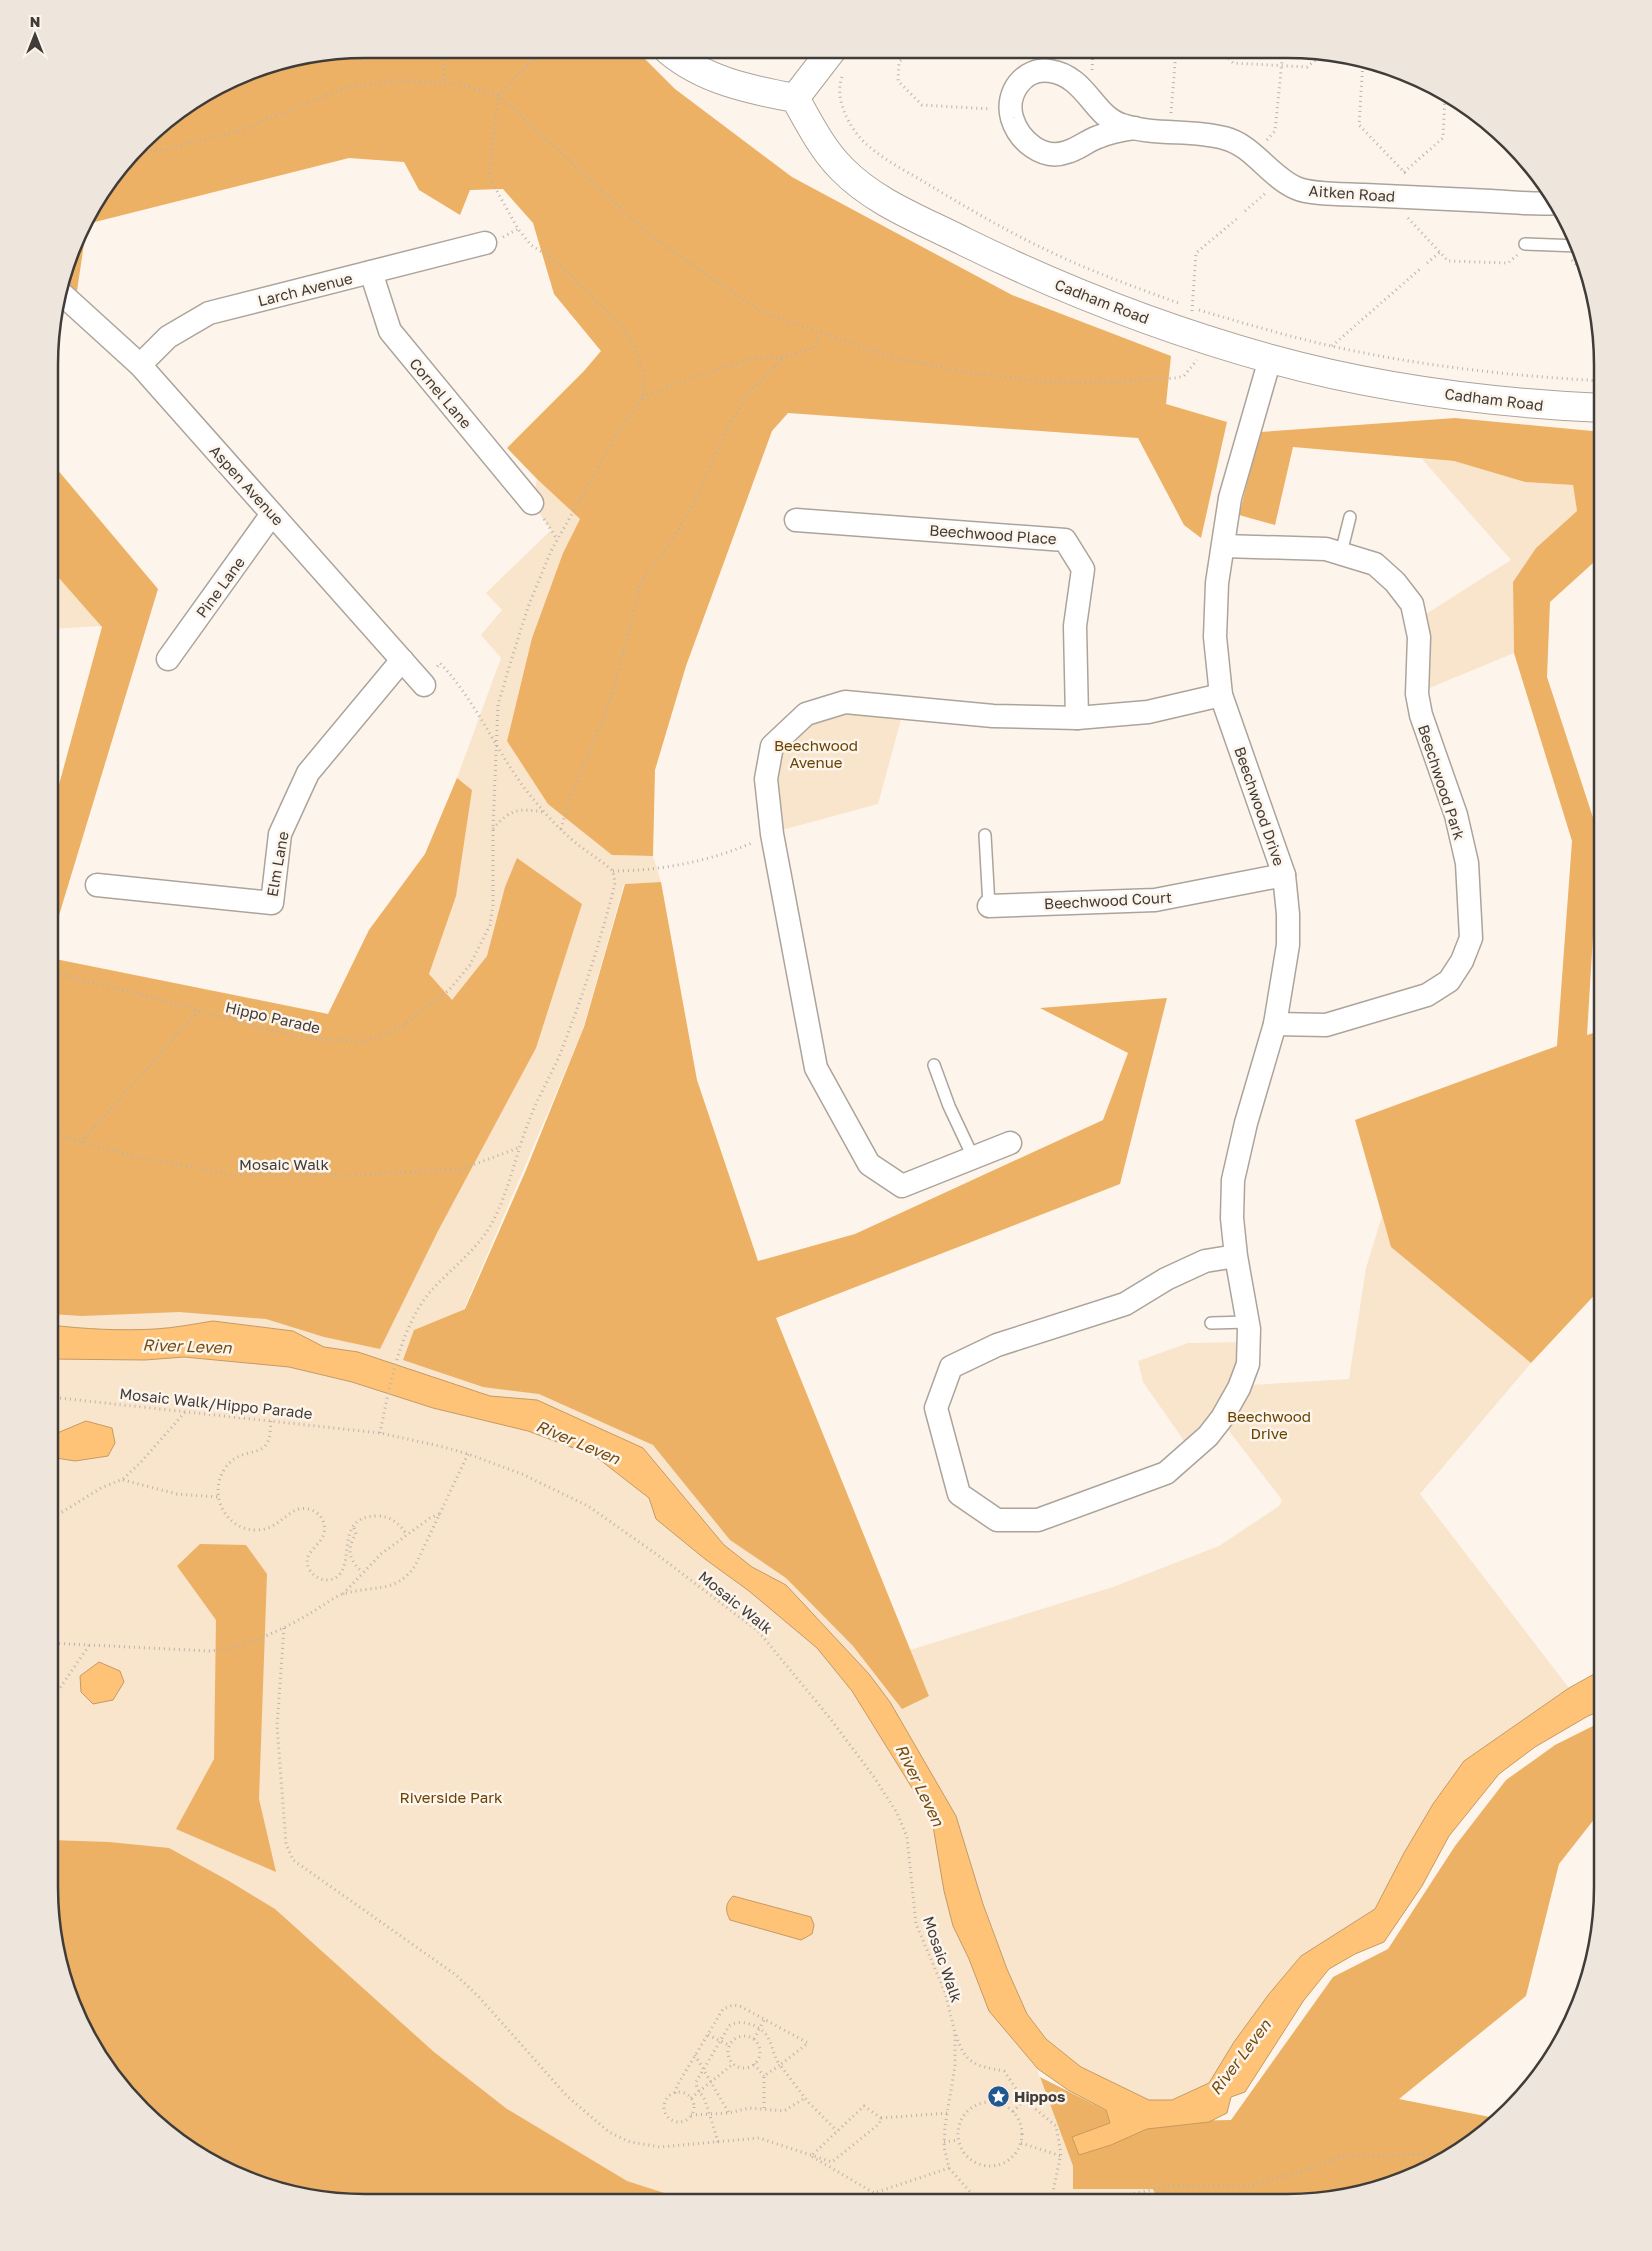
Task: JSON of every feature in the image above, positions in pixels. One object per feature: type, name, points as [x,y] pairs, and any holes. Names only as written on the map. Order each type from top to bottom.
[{"type":"street","points":[[680,57],[731,84],[795,98],[827,57]]},
{"type":"street","name":"Aitken Road","points":[[1135,128],[1103,135],[1065,153],[1042,152],[1031,146],[1015,128],[1010,110],[1015,87],[1022,79],[1039,70],[1049,71],[1070,78],[1106,114],[1120,125],[1227,138],[1241,145],[1282,180],[1298,189],[1388,196],[1548,203]]},
{"type":"street","name":"Cadham Road","points":[[795,98],[815,134],[842,169],[886,202],[1009,263],[1101,302],[1270,359],[1327,372],[1456,396],[1549,406],[1594,408]]},
{"type":"street","name":"Larch Avenue","points":[[140,365],[168,337],[209,313],[485,243]]},
{"type":"street","name":"Cornel Lane","points":[[370,272],[390,331],[532,503]]},
{"type":"street","name":"Aspen Avenue","points":[[65,297],[140,365],[424,685]]},
{"type":"street","name":"Beechwood Drive","points":[[1236,1256],[1205,1260],[1166,1279],[1125,1304],[997,1345],[951,1366],[936,1408],[959,1494],[997,1520],[1038,1520],[1166,1473],[1208,1436],[1222,1418],[1239,1388],[1248,1364],[1248,1322],[1236,1256],[1232,1218],[1233,1180],[1246,1123],[1275,1024],[1288,946],[1288,914],[1284,875],[1221,695],[1215,637],[1217,583],[1230,498],[1270,359]]},
{"type":"street","name":"Pine Lane","points":[[168,659],[272,514]]},
{"type":"street","name":"Beechwood Place","points":[[796,520],[1066,540],[1083,569],[1075,626],[1077,718]]},
{"type":"street","name":"Beechwood Park","points":[[1223,546],[1326,549],[1341,553],[1374,564],[1395,582],[1412,604],[1419,637],[1417,694],[1421,715],[1456,815],[1467,864],[1470,938],[1462,961],[1449,981],[1427,995],[1326,1025],[1275,1024]]},
{"type":"street","name":"Elm Lane","points":[[97,885],[272,903],[280,834],[308,773],[402,660]]},
{"type":"street","points":[[1010,1143],[902,1186],[869,1164],[816,1068],[772,834],[766,779],[772,746],[806,714],[845,702],[993,716],[1077,718],[1148,712],[1221,695]]},
{"type":"street","name":"Beechwood Court","points":[[989,906],[1155,900],[1284,875]]},
{"type":"lane","points":[[1521,246],[1571,246]]},
{"type":"lane","points":[[1341,553],[1350,517]]},
{"type":"lane","points":[[986,835],[989,906]]},
{"type":"lane","points":[[934,1065],[949,1106],[973,1158]]},
{"type":"lane","points":[[1211,1323],[1248,1322]]},
{"type":"path","points":[[443,57],[445,82]]},
{"type":"path","points":[[537,57],[498,95],[489,177],[518,229],[531,245],[557,262],[620,324],[635,348],[644,376],[643,398],[688,378],[752,359],[784,357],[814,348],[821,334]]},
{"type":"path","points":[[904,57],[899,62],[898,81],[922,105],[1010,110]]},
{"type":"path","points":[[1170,131],[1176,57]]},
{"type":"path","points":[[1228,57],[1233,63],[1307,67],[1318,59]]},
{"type":"path","points":[[1252,155],[1275,131],[1283,57]]},
{"type":"path","points":[[1363,67],[1359,125],[1430,198]]},
{"type":"path","points":[[842,76],[840,83],[841,98],[847,118],[862,140],[885,158],[982,217],[1058,255],[1193,309],[1332,346],[1471,369],[1549,378],[1594,380]]},
{"type":"path","points":[[145,151],[167,149],[238,131],[345,88],[396,80],[445,82],[498,95],[652,237],[760,311],[821,334],[888,356],[966,372],[1046,382],[1111,382],[1184,376],[1196,363],[1204,338]]},
{"type":"path","points":[[1404,172],[1413,162],[1443,138],[1445,101]]},
{"type":"path","points":[[1245,211],[1282,180]]},
{"type":"path","points":[[1388,196],[1448,261],[1508,263],[1517,256],[1521,246]]},
{"type":"path","points":[[1193,309],[1196,253],[1238,216]]},
{"type":"path","points":[[1427,263],[1440,252]]},
{"type":"path","points":[[1332,346],[1420,269]]},
{"type":"path","points":[[561,829],[570,798],[611,699],[642,580],[668,548],[694,503],[724,433],[747,394],[784,357]]},
{"type":"path","name":"Hippo Parade","points":[[58,973],[198,1011],[316,1039],[366,1041],[399,1028],[448,990],[470,965],[490,925],[493,905],[493,829],[498,705],[528,607],[551,551],[617,434],[643,398]]},
{"type":"path","points":[[424,685],[440,663],[458,681],[507,763],[544,812],[561,829],[613,871],[645,871],[691,861],[738,849],[772,834]]},
{"type":"path","points":[[493,829],[511,811],[527,809],[544,812]]},
{"type":"path","points":[[380,1433],[387,1398],[406,1334],[414,1317],[430,1292],[454,1269],[493,1222],[518,1148],[537,1100],[561,1051],[590,972],[615,883],[613,871]]},
{"type":"path","points":[[81,1142],[198,1011]]},
{"type":"path","name":"Mosaic Walk","points":[[58,1135],[133,1156],[235,1175],[352,1175],[462,1169],[518,1148]]},
{"type":"path","name":"Mosaic Walk/Hippo Parade","points":[[58,1398],[380,1433]]},
{"type":"path","points":[[58,1514],[101,1488],[123,1480],[186,1411]]},
{"type":"path","points":[[271,1420],[270,1437],[265,1446],[238,1456],[223,1471],[218,1483],[218,1497],[223,1510],[231,1521],[250,1529],[270,1528],[298,1509],[305,1508],[315,1511],[322,1518],[324,1532],[322,1538],[311,1550],[307,1562],[312,1574],[323,1580],[335,1578],[344,1569],[347,1541],[354,1528],[366,1518],[385,1516],[402,1526],[407,1535]]},
{"type":"path","name":"Mosaic Walk","points":[[380,1433],[444,1446],[468,1454],[522,1474],[588,1506],[659,1556],[759,1632],[790,1667],[855,1751],[897,1813],[907,1837],[916,1924],[944,1992],[961,2051],[968,2060],[984,2067],[1004,2071],[1024,2100],[1056,2126],[1060,2156],[1053,2194]]},
{"type":"path","points":[[343,1594],[386,1587],[403,1580],[416,1566],[468,1454]]},
{"type":"path","points":[[123,1480],[176,1494],[218,1497]]},
{"type":"path","points":[[58,1643],[90,1643],[107,1646],[210,1651],[236,1646],[284,1628],[343,1594],[381,1554],[430,1518],[440,1514]]},
{"type":"path","points":[[354,1528],[356,1534],[350,1544],[350,1557],[362,1572]]},
{"type":"path","points":[[284,1628],[278,1703],[278,1750],[286,1844],[293,1860],[432,1956],[456,1975],[479,1997],[567,2096],[609,2132],[630,2142],[660,2147],[759,2138],[832,2162],[879,2124],[880,2118]]},
{"type":"path","points":[[58,1691],[90,1643]]},
{"type":"path","points":[[675,2093],[678,2084],[723,2009],[728,2006],[740,2006],[808,2043],[780,2066],[764,2076]]},
{"type":"path","points":[[754,2039],[765,2018]]},
{"type":"path","points":[[718,2142],[706,2100],[696,2082],[729,2026],[736,2022],[745,2022],[767,2035],[780,2066],[805,2098],[837,2131]]},
{"type":"path","name":"Mosaic Walk","points":[[949,2168],[944,2142],[955,2066],[955,2032]]},
{"type":"path","points":[[708,2034],[729,2045]]},
{"type":"path","points":[[740,2036],[754,2039],[760,2053],[754,2064],[742,2067],[733,2064],[728,2055],[729,2045],[735,2038],[740,2036]]},
{"type":"path","points":[[695,2055],[729,2113]]},
{"type":"path","points":[[691,2098],[733,2064]]},
{"type":"path","points":[[754,2064],[764,2076],[764,2109]]},
{"type":"path","points":[[692,2115],[694,2108],[691,2098],[683,2093],[675,2093],[670,2096],[665,2104],[664,2109],[668,2118],[677,2122],[692,2115],[729,2113],[749,2108],[784,2111],[805,2098]]},
{"type":"path","points":[[1013,2112],[1024,2100]]},
{"type":"path","points":[[980,2103],[1002,2104],[1013,2112],[1022,2129],[1020,2144],[1011,2159],[1001,2164],[990,2166],[980,2165],[971,2160],[964,2153],[958,2140],[959,2124],[971,2108],[980,2103]]},
{"type":"path","points":[[811,2156],[864,2106],[880,2118],[948,2112]]},
{"type":"path","points":[[944,2142],[958,2140]]},
{"type":"path","points":[[1020,2144],[1060,2156]]},
{"type":"path","points":[[1133,2194],[1166,2186],[1250,2186],[1306,2170],[1342,2156],[1437,2154]]},
{"type":"path","points":[[811,2156],[874,2193],[949,2168],[972,2194]]},
{"type":"green space","points":[[1422,459],[1454,461],[1525,482],[1573,485],[1577,511],[1536,548],[1513,582],[1514,653],[1427,689],[1428,649],[1426,614],[1511,560]]},
{"type":"green space","name":"Riverside Park","points":[[537,479],[580,519],[563,553],[532,638],[507,741],[612,855],[653,856],[661,882],[624,884],[582,1032],[464,1309],[414,1330],[623,1407],[929,1696],[910,1650],[1113,1587],[1219,1546],[1279,1506],[1282,1500],[1226,1427],[1250,1385],[1349,1379],[1366,1268],[1382,1216],[1391,1247],[1531,1363],[1420,1494],[1569,1688],[1464,1761],[1433,1804],[1404,1853],[1375,1909],[1301,1956],[1234,2042],[1209,2083],[1172,2100],[1149,2100],[1081,2067],[1046,2039],[1027,2014],[1007,1969],[971,1868],[929,1771],[921,1758],[1073,2166],[1486,2121],[1458,2142],[1423,2162],[1386,2177],[1347,2188],[1287,2194],[365,2194],[325,2191],[285,2183],[247,2170],[194,2142],[162,2117],[134,2089],[109,2057],[89,2022],[68,1966],[63,1946],[58,1906],[58,960],[329,1014],[369,930],[425,854],[457,778],[501,658],[481,635],[502,610],[486,593],[551,530],[532,503]]},
{"type":"green space","points":[[58,577],[102,626],[58,629]]},
{"type":"green space","name":"Beechwood Avenue","points":[[848,710],[902,716],[878,804],[782,830],[777,780],[782,750],[817,720]]},
{"type":"green space","points":[[1242,1342],[1237,1370],[1226,1401],[1187,1445],[1143,1382],[1138,1361],[1188,1343]]},
{"type":"shaded area","points":[[365,57],[643,57],[675,89],[792,177],[1012,295],[1171,356],[1166,404],[1227,422],[1201,538],[1184,525],[1138,438],[788,413],[772,431],[686,666],[655,770],[653,856],[612,855],[548,804],[507,741],[532,638],[563,553],[580,519],[507,448],[584,371],[601,351],[554,294],[533,223],[503,189],[470,190],[460,215],[419,190],[404,162],[349,158],[93,223],[109,194],[134,162],[178,121],[194,109],[229,89],[285,68],[325,60]]},
{"type":"shaded area","points":[[85,238],[75,304],[65,296]]},
{"type":"shaded area","points":[[1455,418],[1594,431],[1594,562],[1550,602],[1547,677],[1594,821],[1594,919],[1587,1035],[1594,1033],[1594,1296],[1531,1363],[1391,1247],[1355,1120],[1557,1046],[1572,841],[1514,653],[1513,582],[1536,548],[1577,511],[1573,485],[1525,482],[1454,461],[1293,447],[1275,525],[1239,515],[1260,432]]},
{"type":"shaded area","points":[[58,470],[158,589],[58,919],[58,788],[102,627],[58,577]]},
{"type":"shaded area","points":[[457,778],[472,790],[456,896],[429,974],[452,1000],[487,956],[505,887],[517,858],[582,904],[536,1048],[438,1231],[380,1349],[324,1337],[266,1319],[179,1312],[82,1316],[58,1314],[58,960],[328,1014],[369,930],[425,854]]},
{"type":"shaded area","points":[[661,882],[697,1080],[758,1261],[855,1234],[1103,1120],[1128,1053],[1040,1008],[1167,998],[1120,1184],[776,1318],[929,1696],[902,1709],[853,1646],[786,1578],[730,1540],[653,1445],[539,1394],[483,1387],[403,1360],[414,1330],[465,1309],[526,1170],[584,1027],[625,884]]},
{"type":"shaded area","points":[[200,1544],[246,1545],[267,1574],[259,1799],[276,1872],[176,1829],[214,1759],[216,1620],[177,1566]]},
{"type":"shaded area","points":[[1594,1726],[1594,1819],[1559,1864],[1526,1996],[1399,2099],[1490,2117],[1458,2142],[1423,2162],[1386,2177],[1347,2188],[1287,2194],[1155,2194],[1153,2189],[1073,2189],[1073,2166],[1040,2077],[1129,2122],[1231,2120],[1333,1977],[1388,1949],[1455,1846],[1506,1780],[1555,1745]]},
{"type":"shaded area","points":[[58,1840],[109,1842],[169,1848],[229,1881],[275,1909],[434,2052],[507,2109],[627,2181],[667,2194],[365,2194],[325,2191],[285,2183],[247,2170],[194,2142],[162,2117],[134,2089],[109,2057],[89,2022],[74,1985],[63,1946],[58,1906]]},
{"type":"water","name":"River Leven","points":[[213,1321],[293,1331],[324,1347],[358,1352],[490,1396],[537,1400],[643,1448],[724,1545],[752,1567],[786,1585],[869,1674],[890,1702],[956,1816],[983,1904],[1007,1969],[1027,2014],[1046,2039],[1081,2067],[1149,2100],[1172,2100],[1209,2083],[1234,2042],[1269,1994],[1301,1956],[1375,1909],[1404,1853],[1433,1804],[1464,1761],[1569,1688],[1594,1674],[1594,1714],[1535,1747],[1499,1774],[1449,1836],[1422,1886],[1384,1942],[1355,1954],[1329,1969],[1304,2000],[1245,2092],[1231,2097],[1227,2113],[1209,2122],[1147,2129],[1111,2145],[1079,2155],[1072,2137],[1110,2123],[1106,2110],[1068,2090],[1038,2069],[989,2011],[969,1959],[953,1926],[944,1891],[932,1820],[852,1691],[817,1648],[749,1591],[705,1559],[656,1519],[649,1498],[595,1456],[528,1431],[433,1408],[352,1382],[289,1367],[184,1357],[145,1360],[58,1359],[58,1326],[142,1330]]},
{"type":"water","points":[[86,1421],[112,1428],[115,1443],[108,1456],[75,1461],[58,1458],[58,1433]]},
{"type":"water","points":[[99,1662],[120,1671],[124,1682],[113,1700],[93,1704],[81,1692],[80,1676]]},
{"type":"water","points":[[733,1896],[811,1917],[814,1925],[812,1934],[801,1940],[730,1920],[727,1907],[728,1902]]},
{"type":"place","name":"Hippos","points":[[998,2096]]}]
